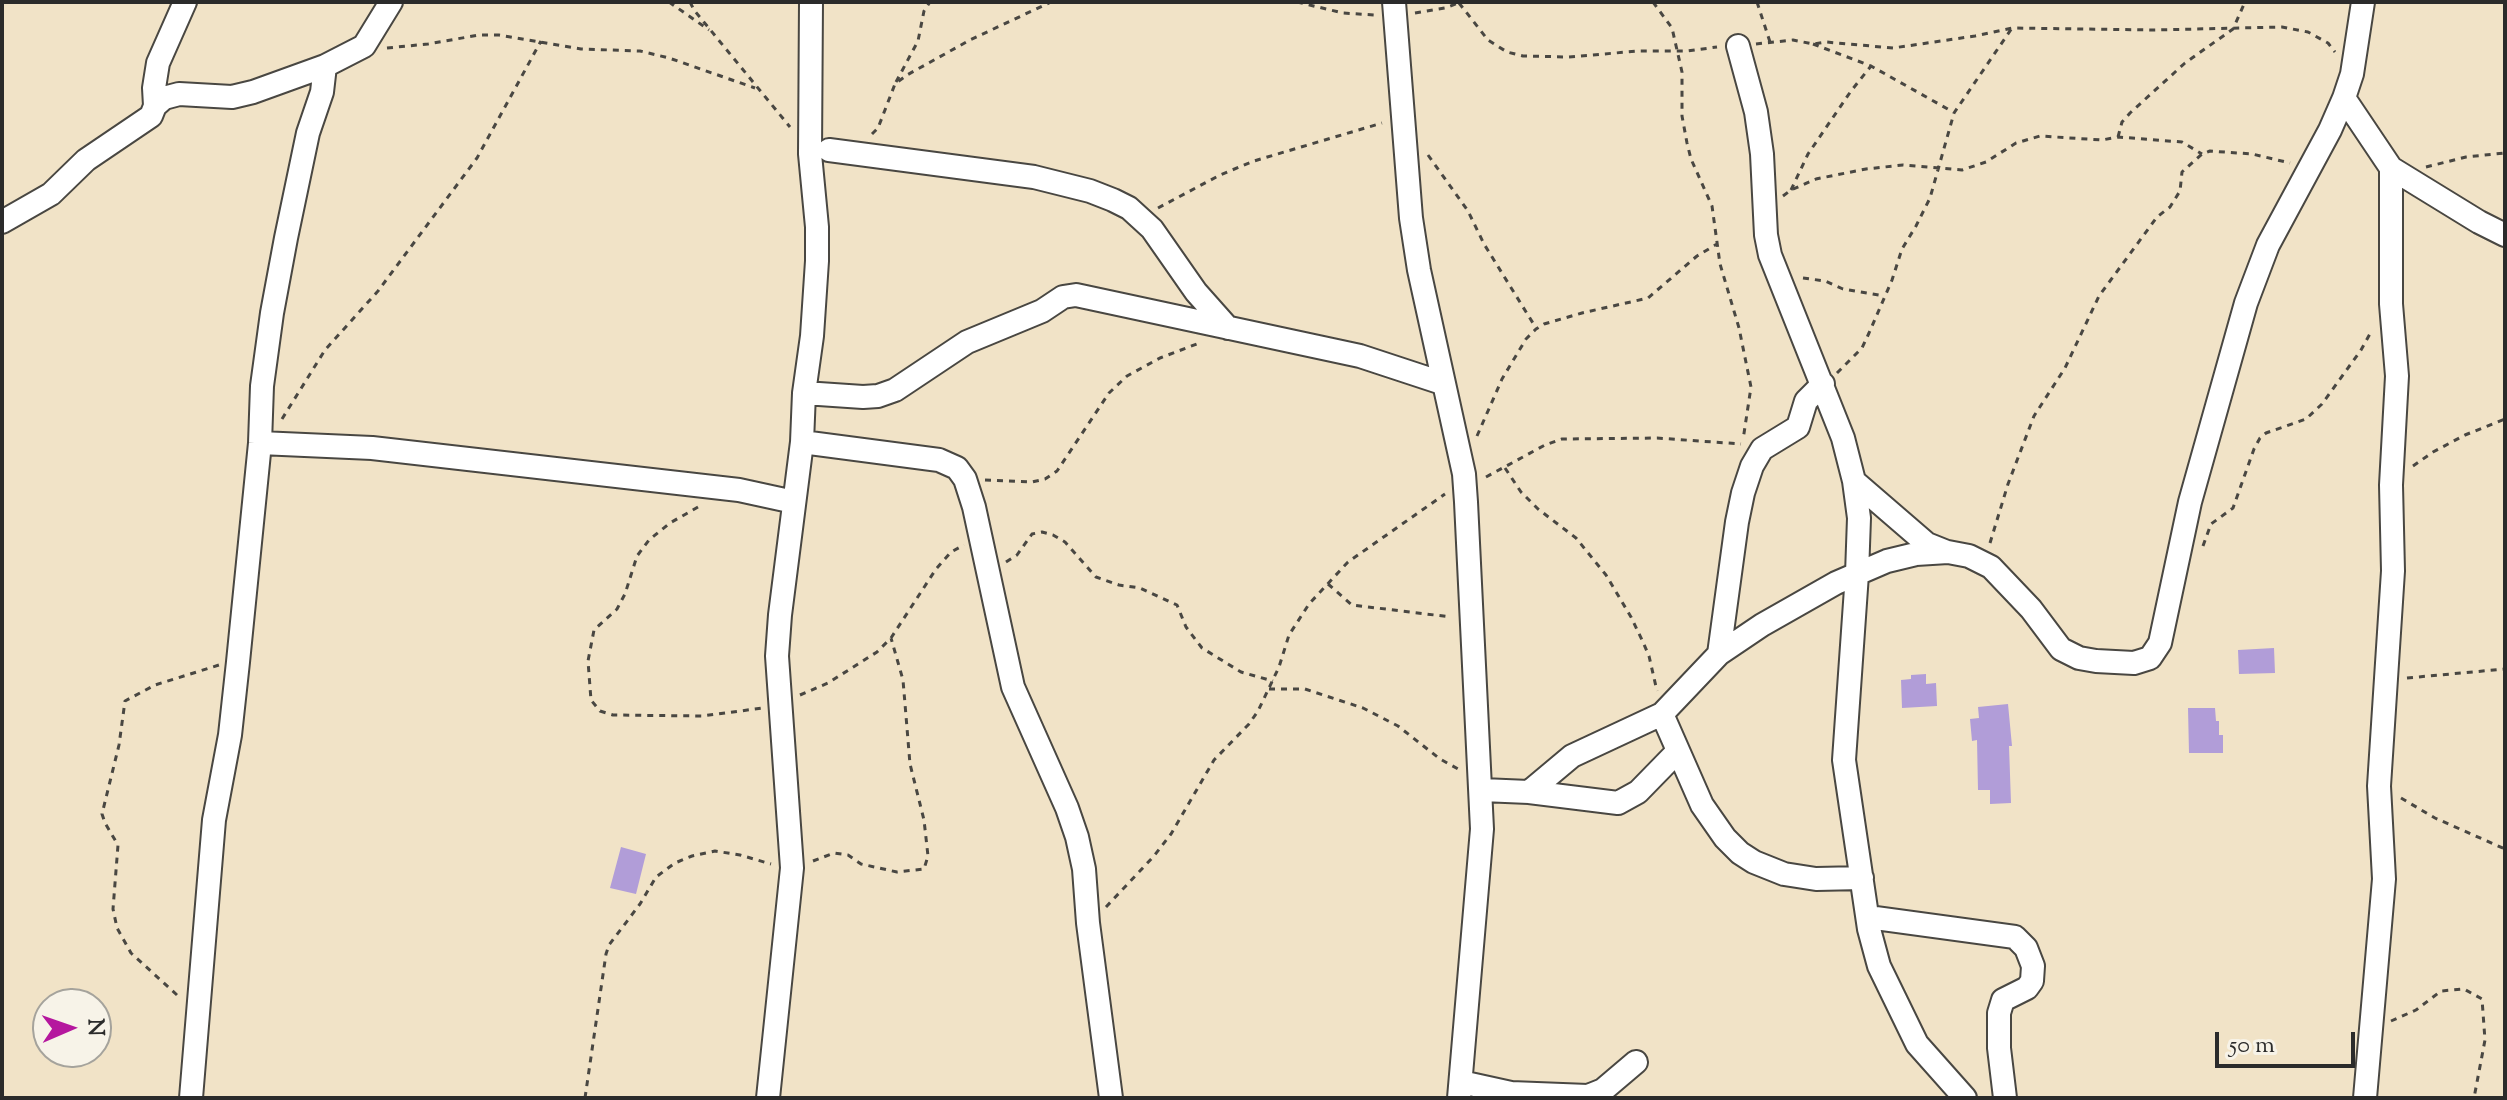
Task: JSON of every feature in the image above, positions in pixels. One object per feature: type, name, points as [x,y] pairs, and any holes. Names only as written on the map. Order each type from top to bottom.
[{"type":"street","points":[[2,222],[51,194],[93,154],[151,116],[155,106],[158,63],[185,2]]},
{"type":"street","points":[[155,106],[164,98],[179,94],[232,97],[325,66],[359,50],[391,2]]},
{"type":"street","points":[[768,1098],[792,868],[777,656],[802,442],[817,253],[820,152],[811,2]]},
{"type":"street","points":[[1854,481],[1927,544],[1969,556],[1991,567],[2031,609],[2061,649],[2079,658],[2096,661],[2134,663],[2150,658],[2160,643],[2190,502],[2246,303],[2268,245],[2344,98],[2352,74],[2363,2]]},
{"type":"street","points":[[1394,9],[1411,218],[1419,270],[1464,480],[1482,785],[1481,865],[1460,1090],[1588,1096],[1603,1090],[1636,1062]]},
{"type":"street","points":[[1738,46],[1756,112],[1762,154],[1766,235],[1776,275],[1843,438],[1854,481],[1859,518],[1857,574],[1844,760],[1868,917],[1879,966],[1917,1044],[1965,1098]]},
{"type":"street","points":[[191,1098],[214,820],[230,735],[265,443],[262,386],[272,313],[308,133],[322,92],[325,66]]},
{"type":"street","points":[[2344,98],[2396,171],[2505,235]]},
{"type":"street","points":[[820,152],[1048,180],[1113,200],[1140,217],[1164,245],[1196,292],[1228,328]]},
{"type":"street","points":[[2365,1098],[2384,879],[2379,786],[2393,571],[2391,485],[2397,376],[2391,304],[2396,171]]},
{"type":"street","points":[[804,393],[863,397],[895,390],[967,342],[1034,315],[1067,296],[1089,297],[1360,356],[1442,383]]},
{"type":"street","points":[[1719,654],[1737,522],[1752,466],[1762,449],[1798,427],[1806,401],[1822,384]]},
{"type":"street","points":[[802,442],[939,460],[957,468],[965,479],[974,507],[1013,687],[1077,837],[1084,869],[1111,1098]]},
{"type":"street","points":[[265,443],[372,448],[739,490],[794,502]]},
{"type":"street","points":[[1529,792],[1572,756],[1662,714],[1719,654],[1762,625],[1836,583],[1887,561],[1916,554],[1948,552]]},
{"type":"street","points":[[1662,714],[1702,805],[1725,838],[1740,853],[1784,874],[1816,879],[1862,878]]},
{"type":"street","points":[[1482,785],[1618,803],[1638,792],[1678,751]]},
{"type":"street","points":[[1868,917],[2015,937],[2026,948],[2033,966],[2032,981],[2027,988],[2003,1000],[1999,1013],[1999,1048],[2005,1098]]},
{"type":"path","points":[[669,2],[712,32]]},
{"type":"path","points":[[690,2],[759,89],[820,152]]},
{"type":"path","points":[[868,137],[878,128],[895,84],[918,41],[924,11],[930,2]]},
{"type":"path","points":[[895,84],[970,40],[1051,2]]},
{"type":"path","points":[[1297,2],[1343,13],[1394,9],[1432,11],[1460,3],[1488,40],[1507,52],[1547,57],[1793,40],[1813,44],[1871,66],[1954,113]]},
{"type":"path","points":[[1088,923],[1113,901],[1171,834],[1214,760],[1249,724],[1273,681],[1289,635],[1309,604],[1348,562],[1464,480],[1505,468],[1562,439],[1657,438],[1743,444],[1751,387],[1739,328],[1720,264],[1712,206],[1687,143],[1682,116],[1682,72],[1672,28],[1653,2]]},
{"type":"path","points":[[1757,2],[1770,42]]},
{"type":"path","points":[[2118,137],[2122,122],[2130,113],[2185,63],[2233,29],[2245,2]]},
{"type":"path","points":[[1813,44],[1826,42],[1893,48],[2012,28],[2282,27],[2308,32],[2328,43],[2352,74]]},
{"type":"path","points":[[1822,384],[1862,348],[1902,249],[1930,198],[1954,113],[2012,28]]},
{"type":"path","points":[[359,50],[499,35],[581,49],[640,51],[759,89]]},
{"type":"path","points":[[265,443],[325,350],[378,291],[477,158],[541,41]]},
{"type":"path","points":[[1791,190],[1808,154],[1871,66]]},
{"type":"path","points":[[1140,217],[1220,175],[1254,161],[1295,147],[1404,125],[1468,211],[1484,244],[1536,329]]},
{"type":"path","points":[[1765,211],[1791,190],[1816,179],[1903,165],[1962,170],[1986,162],[2016,143],[2040,136],[2182,142],[2202,154]]},
{"type":"path","points":[[1991,567],[1989,547],[1993,527],[2034,416],[2065,368],[2099,296],[2180,191],[2182,172],[2202,154],[2219,150],[2252,154],[2309,168]]},
{"type":"path","points":[[2396,171],[2466,157],[2505,153]]},
{"type":"path","points":[[1464,480],[1487,410],[1526,339],[1536,329],[1582,313],[1648,298],[1697,256],[1717,244]]},
{"type":"path","points":[[1776,275],[1825,281],[1843,289],[1884,296]]},
{"type":"path","points":[[2203,546],[2211,524],[2233,508],[2260,438],[2306,419],[2322,404],[2391,304]]},
{"type":"path","points":[[965,479],[1032,482],[1045,479],[1057,471],[1109,393],[1127,376],[1228,328]]},
{"type":"path","points":[[2391,485],[2433,452],[2505,419]]},
{"type":"path","points":[[1505,468],[1521,492],[1576,538],[1606,575],[1649,656],[1662,714]]},
{"type":"path","points":[[702,505],[670,523],[649,540],[637,556],[617,609],[594,630],[588,661],[591,700],[600,711],[613,715],[702,716],[740,713],[782,702],[828,683],[877,652],[891,638],[922,589],[951,552],[980,538]]},
{"type":"path","points":[[986,569],[1017,555],[1032,534],[1042,532],[1053,535],[1065,542],[1096,577],[1140,588],[1177,605],[1186,627],[1202,648],[1241,672],[1273,681]]},
{"type":"path","points":[[1328,584],[1352,605],[1472,620]]},
{"type":"path","points":[[585,1098],[609,945],[656,877],[675,863],[715,851],[792,868],[834,853],[848,855],[861,864],[897,872],[924,869],[928,856],[924,820],[910,764],[903,680],[891,638]]},
{"type":"path","points":[[198,1014],[124,943],[113,917],[118,845],[102,814],[119,745],[125,701],[155,685],[238,662]]},
{"type":"path","points":[[2388,680],[2505,669]]},
{"type":"path","points":[[1269,689],[1305,689],[1363,708],[1398,726],[1440,759],[1482,785]]},
{"type":"path","points":[[2379,786],[2435,818],[2505,849]]},
{"type":"path","points":[[2370,1030],[2416,1010],[2441,991],[2464,989],[2482,999],[2485,1040],[2474,1098]]},
{"type":"building","points":[[2274,648],[2275,673],[2239,674],[2238,650]]},
{"type":"building","points":[[1926,674],[1926,684],[1936,683],[1937,706],[1902,708],[1901,680],[1911,679],[1911,675]]},
{"type":"building","points":[[2008,704],[2012,746],[2009,746],[2011,803],[1990,804],[1990,790],[1978,790],[1977,740],[1972,741],[1970,719],[1979,718],[1978,707]]},
{"type":"building","points":[[2188,708],[2215,708],[2219,735],[2223,735],[2223,753],[2189,753]]},
{"type":"building","points":[[621,847],[646,854],[636,894],[610,888]]}]
